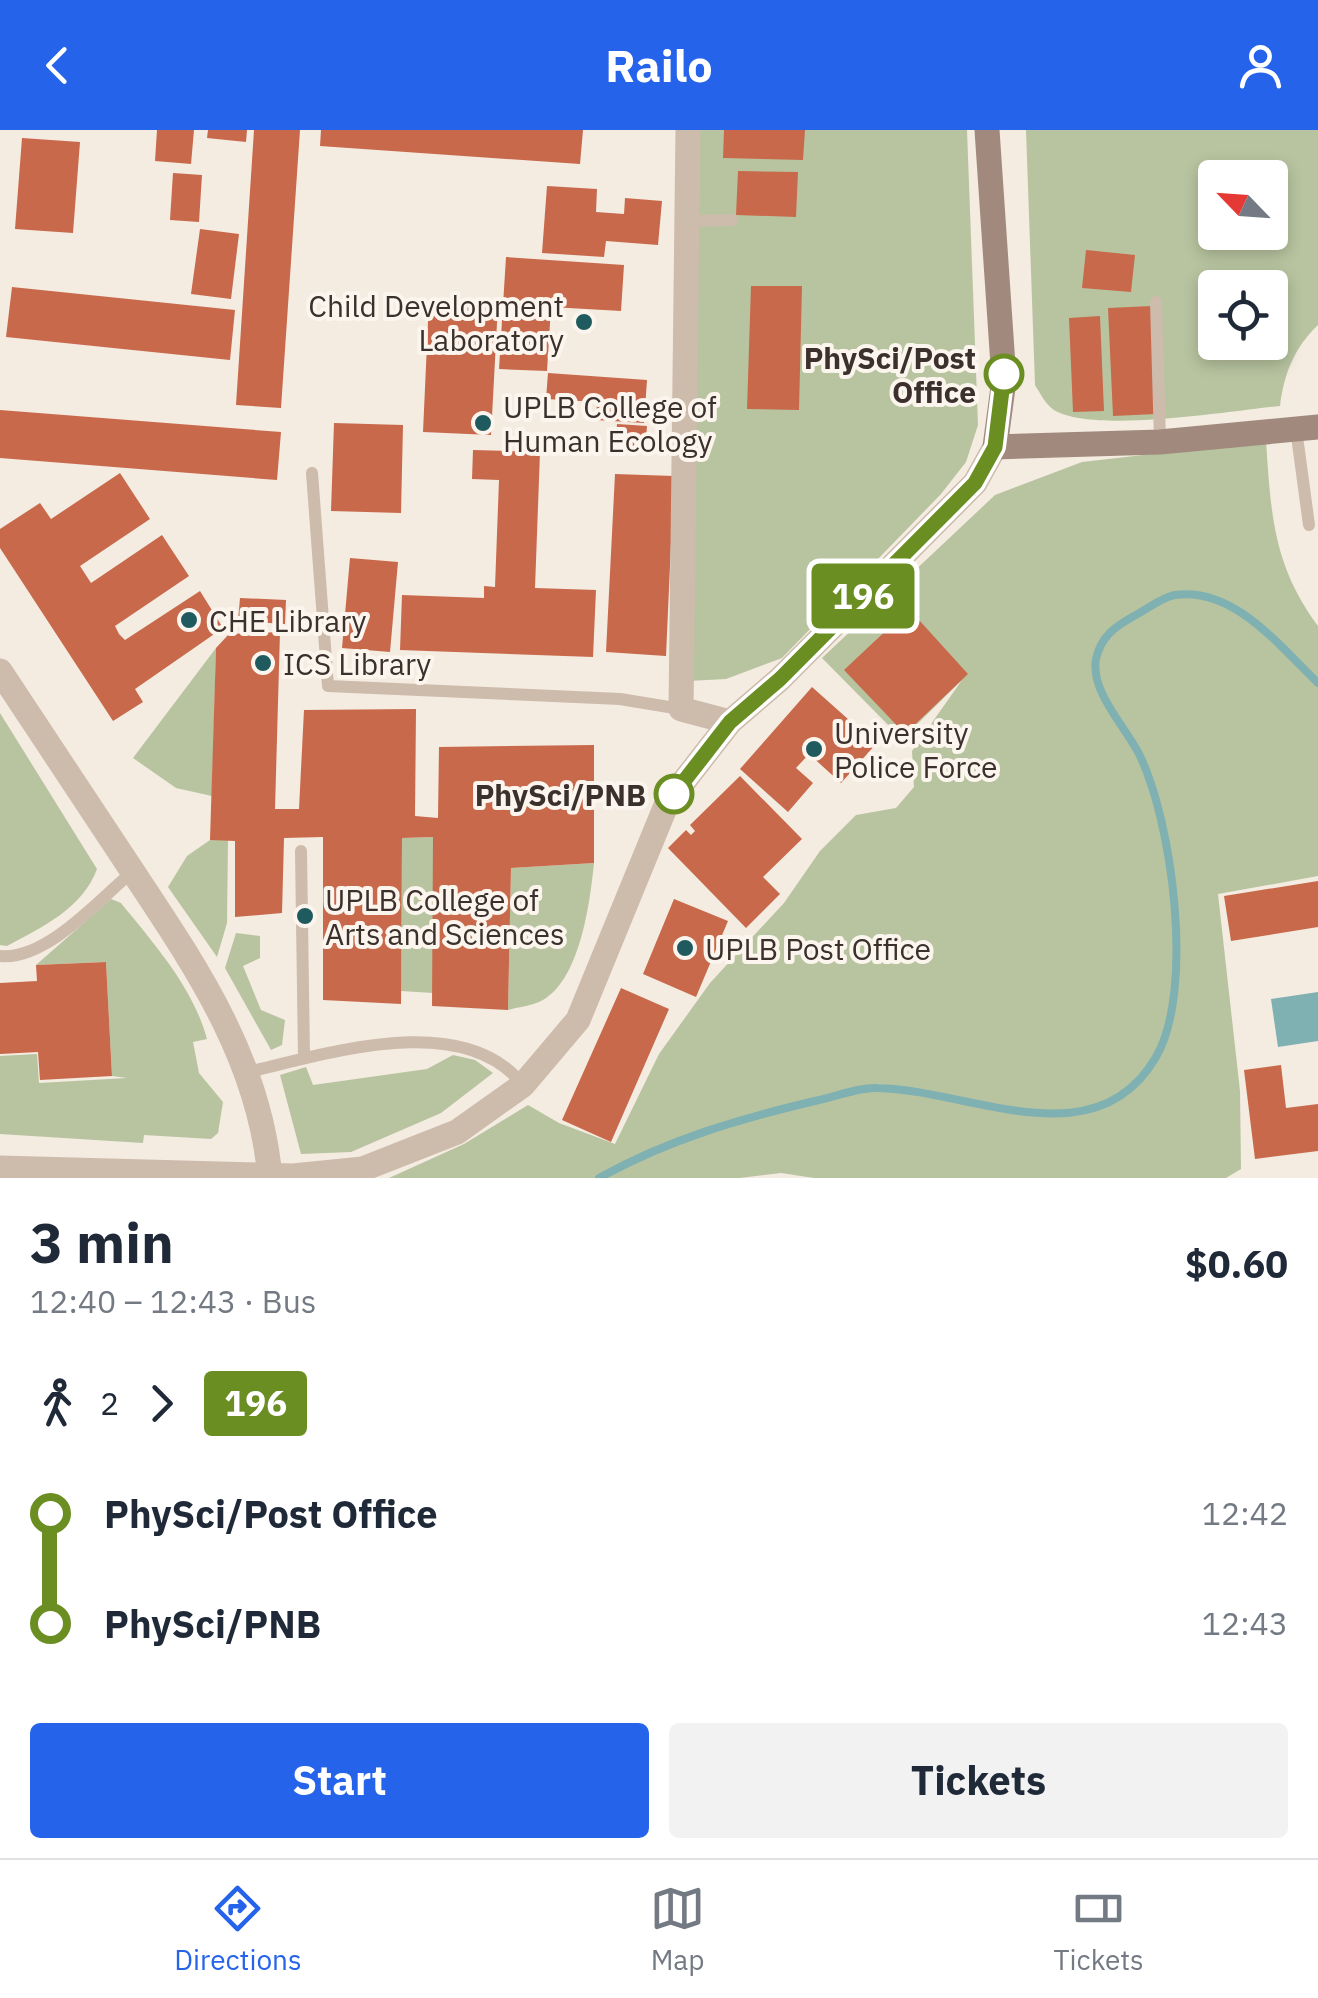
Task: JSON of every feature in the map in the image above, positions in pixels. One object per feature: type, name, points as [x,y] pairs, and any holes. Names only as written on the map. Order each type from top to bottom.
[{"type":"street","points":[[688,130],[681,709],[730,722]]},
{"type":"street","points":[[0,1168],[270,1177],[364,1170],[457,1132],[523,1085],[555,1053],[578,1020],[667,803],[730,722],[780,679],[975,483],[995,447],[1004,380],[993,268],[987,130]]},
{"type":"street","points":[[995,447],[1160,442],[1307,428]]},
{"type":"street","points":[[0,671],[202,974],[248,1072],[268,1146],[270,1177]]},
{"type":"lane","points":[[688,221],[732,220]]},
{"type":"lane","points":[[1156,302],[1160,442]]},
{"type":"lane","points":[[1307,428],[1309,525]]},
{"type":"lane","points":[[312,472],[328,686],[620,699],[681,709]]},
{"type":"lane","points":[[301,850],[304,1056]]},
{"type":"lane","points":[[0,956],[10,957],[64,932],[133,871]]},
{"type":"lane","points":[[248,1072],[304,1056],[458,1043],[511,1070],[523,1085]]},
{"type":"green space","points":[[692,130],[967,130],[978,425],[966,462],[941,494],[782,658],[726,679],[688,681]]},
{"type":"green space","points":[[1026,130],[1318,130],[1318,325],[1292,362],[1280,406],[1130,421],[1073,417],[1054,410],[1035,385]]},
{"type":"green space","points":[[1266,441],[1273,516],[1283,560],[1318,626],[1318,876],[1218,894],[1240,1091],[1241,1169],[1226,1178],[814,1178],[781,1173],[740,1178],[389,1178],[464,1144],[528,1105],[559,1123],[615,1144],[659,1054],[710,983],[784,903],[820,851],[856,815],[896,808],[914,787],[912,751],[962,680],[902,739],[822,658],[995,495],[1082,462]]},
{"type":"green space","points":[[216,648],[212,796],[176,788],[133,758]]},
{"type":"green space","points":[[0,713],[97,869],[91,883],[71,906],[7,946],[0,945]]},
{"type":"green space","points":[[433,837],[433,993],[401,991],[402,838]]},
{"type":"green space","points":[[210,840],[228,840],[227,923],[217,957],[168,887],[187,856]]},
{"type":"green space","points":[[594,863],[580,940],[564,978],[539,1002],[508,1010],[511,868]]},
{"type":"green space","points":[[111,899],[121,903],[159,950],[201,1020],[207,1039],[193,1042],[199,1073],[223,1102],[218,1133],[211,1139],[144,1135],[143,1143],[0,1134],[0,1056],[37,1054],[39,1083],[127,1078],[112,1076],[106,962],[36,965]]},
{"type":"green space","points":[[236,933],[260,936],[260,958],[243,966],[261,1010],[285,1020],[282,1045],[271,1050],[225,968]]},
{"type":"green space","points":[[453,1055],[475,1060],[493,1073],[441,1113],[351,1152],[301,1154],[280,1075],[306,1067],[313,1085],[427,1069]]},
{"type":"water","points":[[1318,992],[1318,1041],[1278,1047],[1271,999]]},
{"type":"building","points":[[157,130],[194,130],[191,164],[155,161]]},
{"type":"building","points":[[208,130],[247,130],[246,142],[207,138]]},
{"type":"building","points":[[254,130],[300,130],[281,408],[236,405]]},
{"type":"building","points":[[321,130],[583,130],[580,164],[320,146]]},
{"type":"building","points":[[724,130],[805,130],[803,160],[723,158]]},
{"type":"building","points":[[22,138],[80,142],[73,233],[15,229]]},
{"type":"building","points":[[738,171],[798,172],[796,217],[736,215]]},
{"type":"building","points":[[173,173],[202,175],[199,222],[170,220]]},
{"type":"building","points":[[547,186],[597,189],[596,212],[624,214],[625,198],[662,201],[658,245],[606,241],[604,257],[542,253]]},
{"type":"building","points":[[200,229],[239,234],[231,299],[191,294]]},
{"type":"building","points":[[1086,250],[1135,255],[1131,292],[1082,288]]},
{"type":"building","points":[[506,257],[624,265],[621,311],[551,307],[547,371],[499,369]]},
{"type":"building","points":[[751,286],[802,286],[799,410],[747,409]]},
{"type":"building","points":[[12,287],[235,310],[230,360],[6,337]]},
{"type":"building","points":[[429,300],[498,304],[491,435],[423,432]]},
{"type":"building","points":[[1152,306],[1156,414],[1113,416],[1108,308]]},
{"type":"building","points":[[1100,316],[1104,411],[1073,412],[1069,318]]},
{"type":"building","points":[[548,373],[647,380],[644,423],[596,420],[597,402],[546,399]]},
{"type":"building","points":[[0,410],[281,432],[277,480],[0,458]]},
{"type":"building","points":[[334,423],[403,425],[401,513],[331,511]]},
{"type":"building","points":[[617,424],[647,426],[645,452],[615,450]]},
{"type":"building","points":[[473,450],[540,452],[535,588],[596,590],[593,657],[400,650],[402,595],[484,598],[484,586],[495,587],[499,480],[472,479]]},
{"type":"building","points":[[120,473],[150,519],[80,566],[91,583],[162,535],[189,576],[115,626],[119,634],[125,640],[200,591],[223,628],[135,689],[143,702],[113,721],[0,548],[0,529],[40,503],[51,519]]},
{"type":"building","points":[[615,474],[674,476],[666,656],[606,652]]},
{"type":"building","points":[[350,558],[398,562],[390,652],[342,648]]},
{"type":"building","points":[[240,598],[286,600],[285,624],[238,621]]},
{"type":"building","points":[[909,609],[968,674],[905,734],[844,670]]},
{"type":"building","points":[[280,632],[275,809],[299,809],[304,710],[416,709],[415,816],[438,818],[439,747],[594,745],[594,863],[511,868],[508,1010],[432,1006],[433,837],[402,838],[401,1004],[323,1000],[323,837],[284,838],[282,913],[235,917],[235,841],[210,840],[216,648],[229,634]]},
{"type":"building","name":"University Police Force","points":[[812,687],[876,744],[841,783],[809,754],[796,768],[813,783],[788,812],[740,769]]},
{"type":"building","points":[[740,776],[802,839],[763,877],[780,894],[746,928],[668,848],[686,830],[691,835],[695,831],[690,825]]},
{"type":"building","points":[[1318,881],[1318,927],[1231,941],[1224,896]]},
{"type":"building","name":"UPLB Post Office","points":[[674,899],[728,921],[696,997],[643,974]]},
{"type":"building","points":[[106,962],[112,1076],[40,1080],[38,1052],[0,1054],[0,983],[37,981],[36,965]]},
{"type":"building","points":[[621,988],[669,1009],[611,1142],[562,1120]]},
{"type":"building","points":[[1281,1065],[1286,1108],[1318,1104],[1318,1151],[1255,1159],[1244,1070]]},
{"type":"waterway","points":[[599,1178],[706,1131],[864,1089],[914,1092],[1029,1112],[1066,1113],[1100,1106],[1131,1088],[1156,1057],[1168,1027],[1174,991],[1174,905],[1169,861],[1151,783],[1139,754],[1098,684],[1096,659],[1102,644],[1115,628],[1159,601],[1175,595],[1197,595],[1217,600],[1255,622],[1318,683]]},
{"type":"bus line","name":"196","points":[[674,794],[730,722],[780,679],[975,483],[995,447],[1004,374]]},
{"type":"place","name":"Child Development Laboratory","points":[[584,322]]},
{"type":"place","name":"PhySci/Post Office","points":[[1004,374]]},
{"type":"place","name":"UPLB College of Human Ecology","points":[[483,423]]},
{"type":"place","name":"CHE Library","points":[[189,620]]},
{"type":"place","name":"ICS Library","points":[[263,663]]},
{"type":"place","name":"University Police Force","points":[[814,749]]},
{"type":"place","name":"PhySci/PNB","points":[[674,794]]},
{"type":"place","name":"UPLB College of Arts and Sciences","points":[[305,916]]},
{"type":"place","name":"UPLB Post Office","points":[[685,948]]}]
